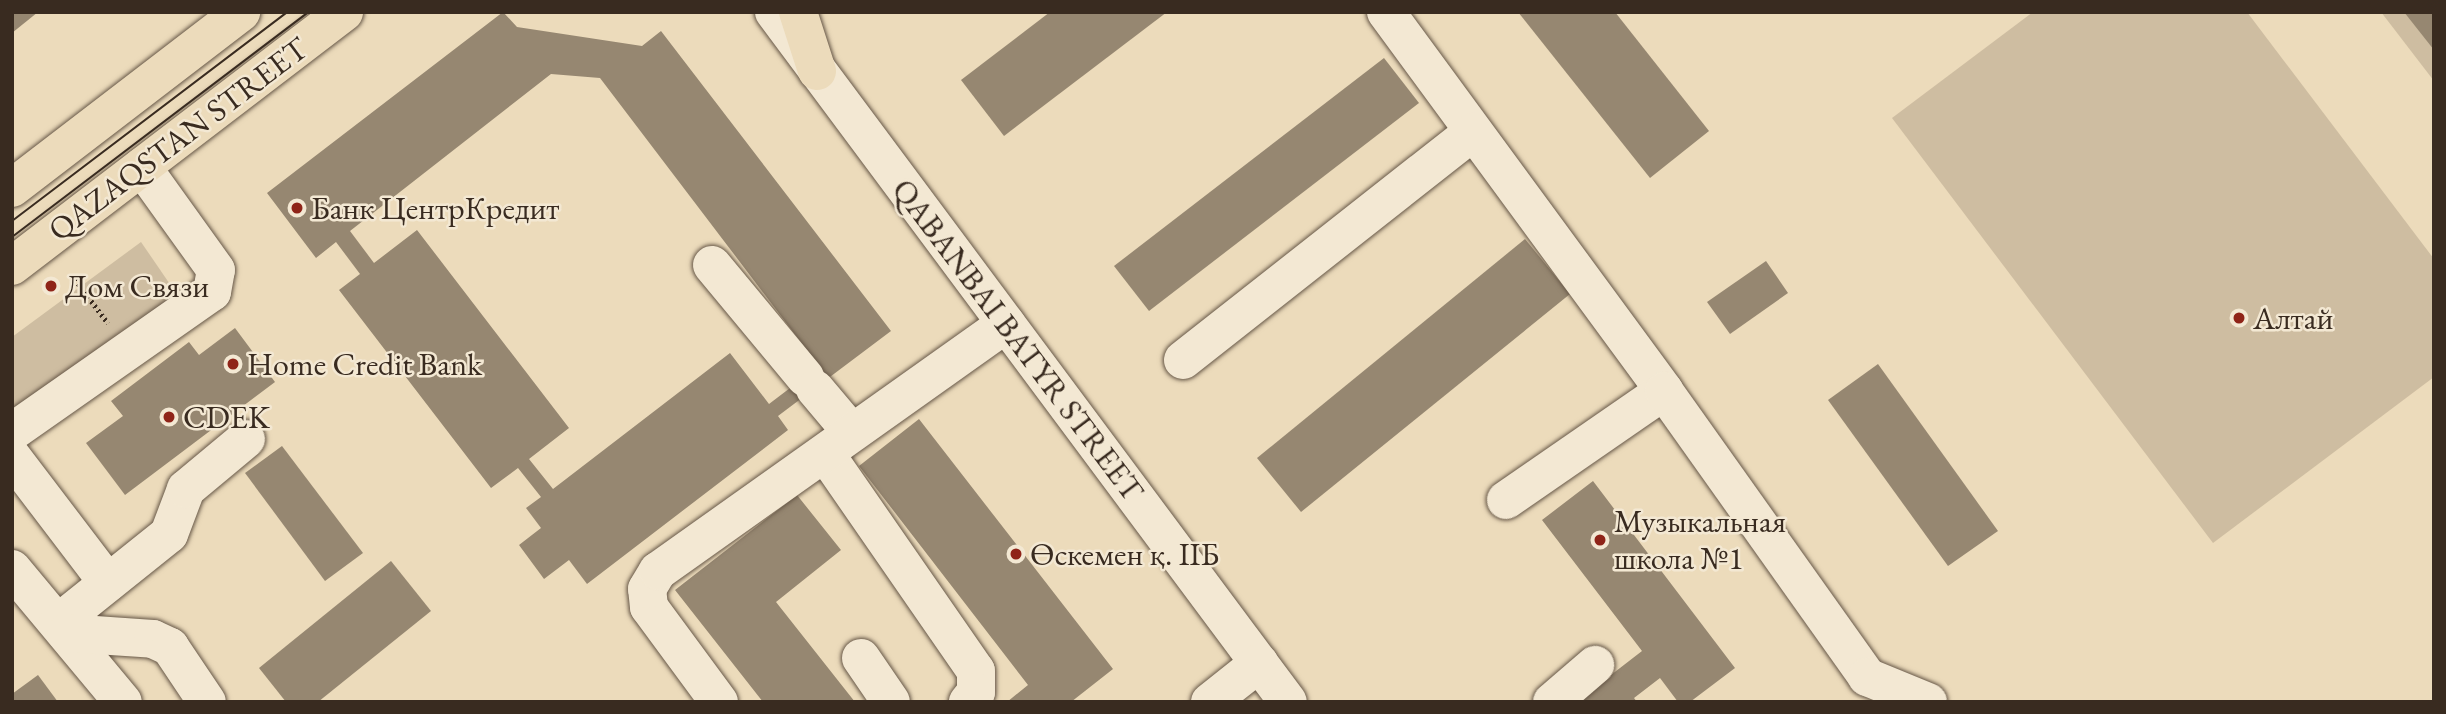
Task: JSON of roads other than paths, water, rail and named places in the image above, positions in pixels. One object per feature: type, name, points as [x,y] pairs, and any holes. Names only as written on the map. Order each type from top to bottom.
[{"type":"main road","name":"QAZAQSTAN STREET","points":[[12,188],[242,12]]},
{"type":"main road","name":"QAZAQSTAN STREET","points":[[12,266],[344,12]]},
{"type":"main road","points":[[798,12],[817,71]]},
{"type":"street","name":"QABANBAI BATYR STREET","points":[[774,12],[1288,702]]},
{"type":"street","points":[[1386,12],[1664,391],[1867,677],[1928,702]]},
{"type":"street","points":[[1183,360],[1473,132]]},
{"type":"street","points":[[12,432],[212,292],[216,270],[142,167]]},
{"type":"street","points":[[712,265],[810,383],[838,443],[976,671],[976,692],[968,702]]},
{"type":"street","points":[[719,702],[649,607],[647,589],[658,570],[1006,324]]},
{"type":"street","points":[[1506,500],[1664,391]]},
{"type":"street","points":[[62,628],[108,583],[169,534],[186,489],[247,439]]},
{"type":"street","points":[[12,457],[108,583]]},
{"type":"street","points":[[12,569],[123,702]]},
{"type":"street","points":[[62,628],[161,643],[207,702]]},
{"type":"street","points":[[861,658],[891,702]]},
{"type":"street","points":[[1210,702],[1259,663]]},
{"type":"street","points":[[1552,702],[1595,666]]},
{"type":"tram line","points":[[12,221],[287,12]]},
{"type":"tram line","points":[[12,237],[308,12]]},
{"type":"place","name":"Банк ЦентрКредит","points":[[297,208]]},
{"type":"place","name":"Дом Связи","points":[[51,286]]},
{"type":"place","name":"Алтай","points":[[2239,318]]},
{"type":"place","name":"Home Credit Bank","points":[[233,364]]},
{"type":"place","name":"CDEK","points":[[169,417]]},
{"type":"place","name":"Музыкальная школа №1","points":[[1600,540]]},
{"type":"place","name":"Өскемен қ. ІІБ","points":[[1016,554]]}]
